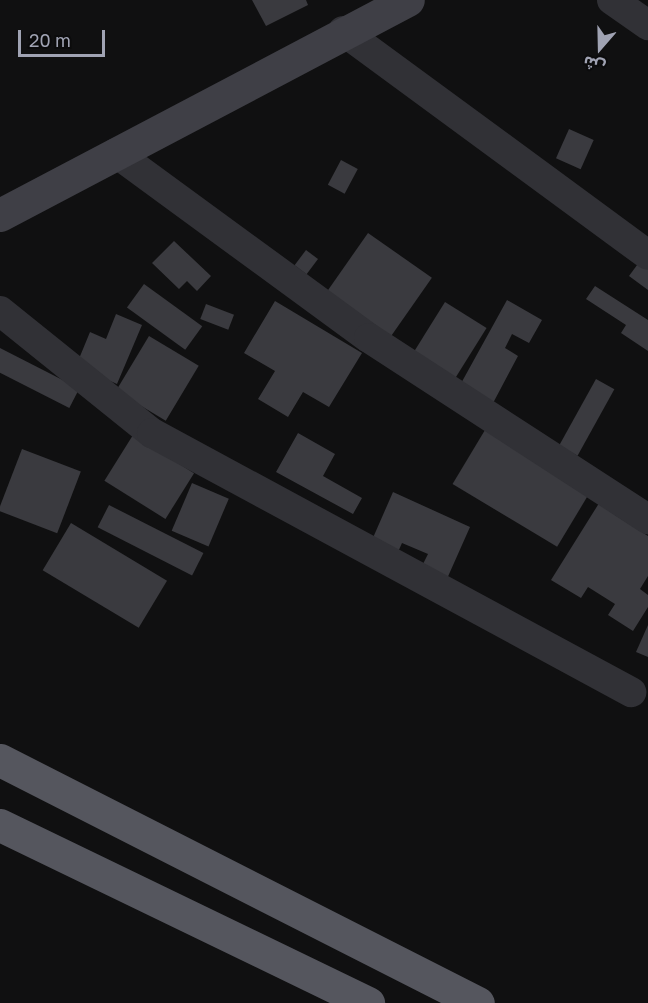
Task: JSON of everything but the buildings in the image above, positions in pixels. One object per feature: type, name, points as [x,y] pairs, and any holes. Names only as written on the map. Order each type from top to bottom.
[{"type":"highway","points":[[0,760],[478,1003]]},
{"type":"highway","points":[[0,825],[368,1003]]},
{"type":"main road","points":[[0,215],[343,31],[408,0]]},
{"type":"street","points":[[612,0],[648,25]]},
{"type":"street","points":[[343,31],[648,255]]},
{"type":"street","points":[[116,153],[369,339],[648,519]]},
{"type":"street","points":[[0,311],[152,433],[631,692]]}]
